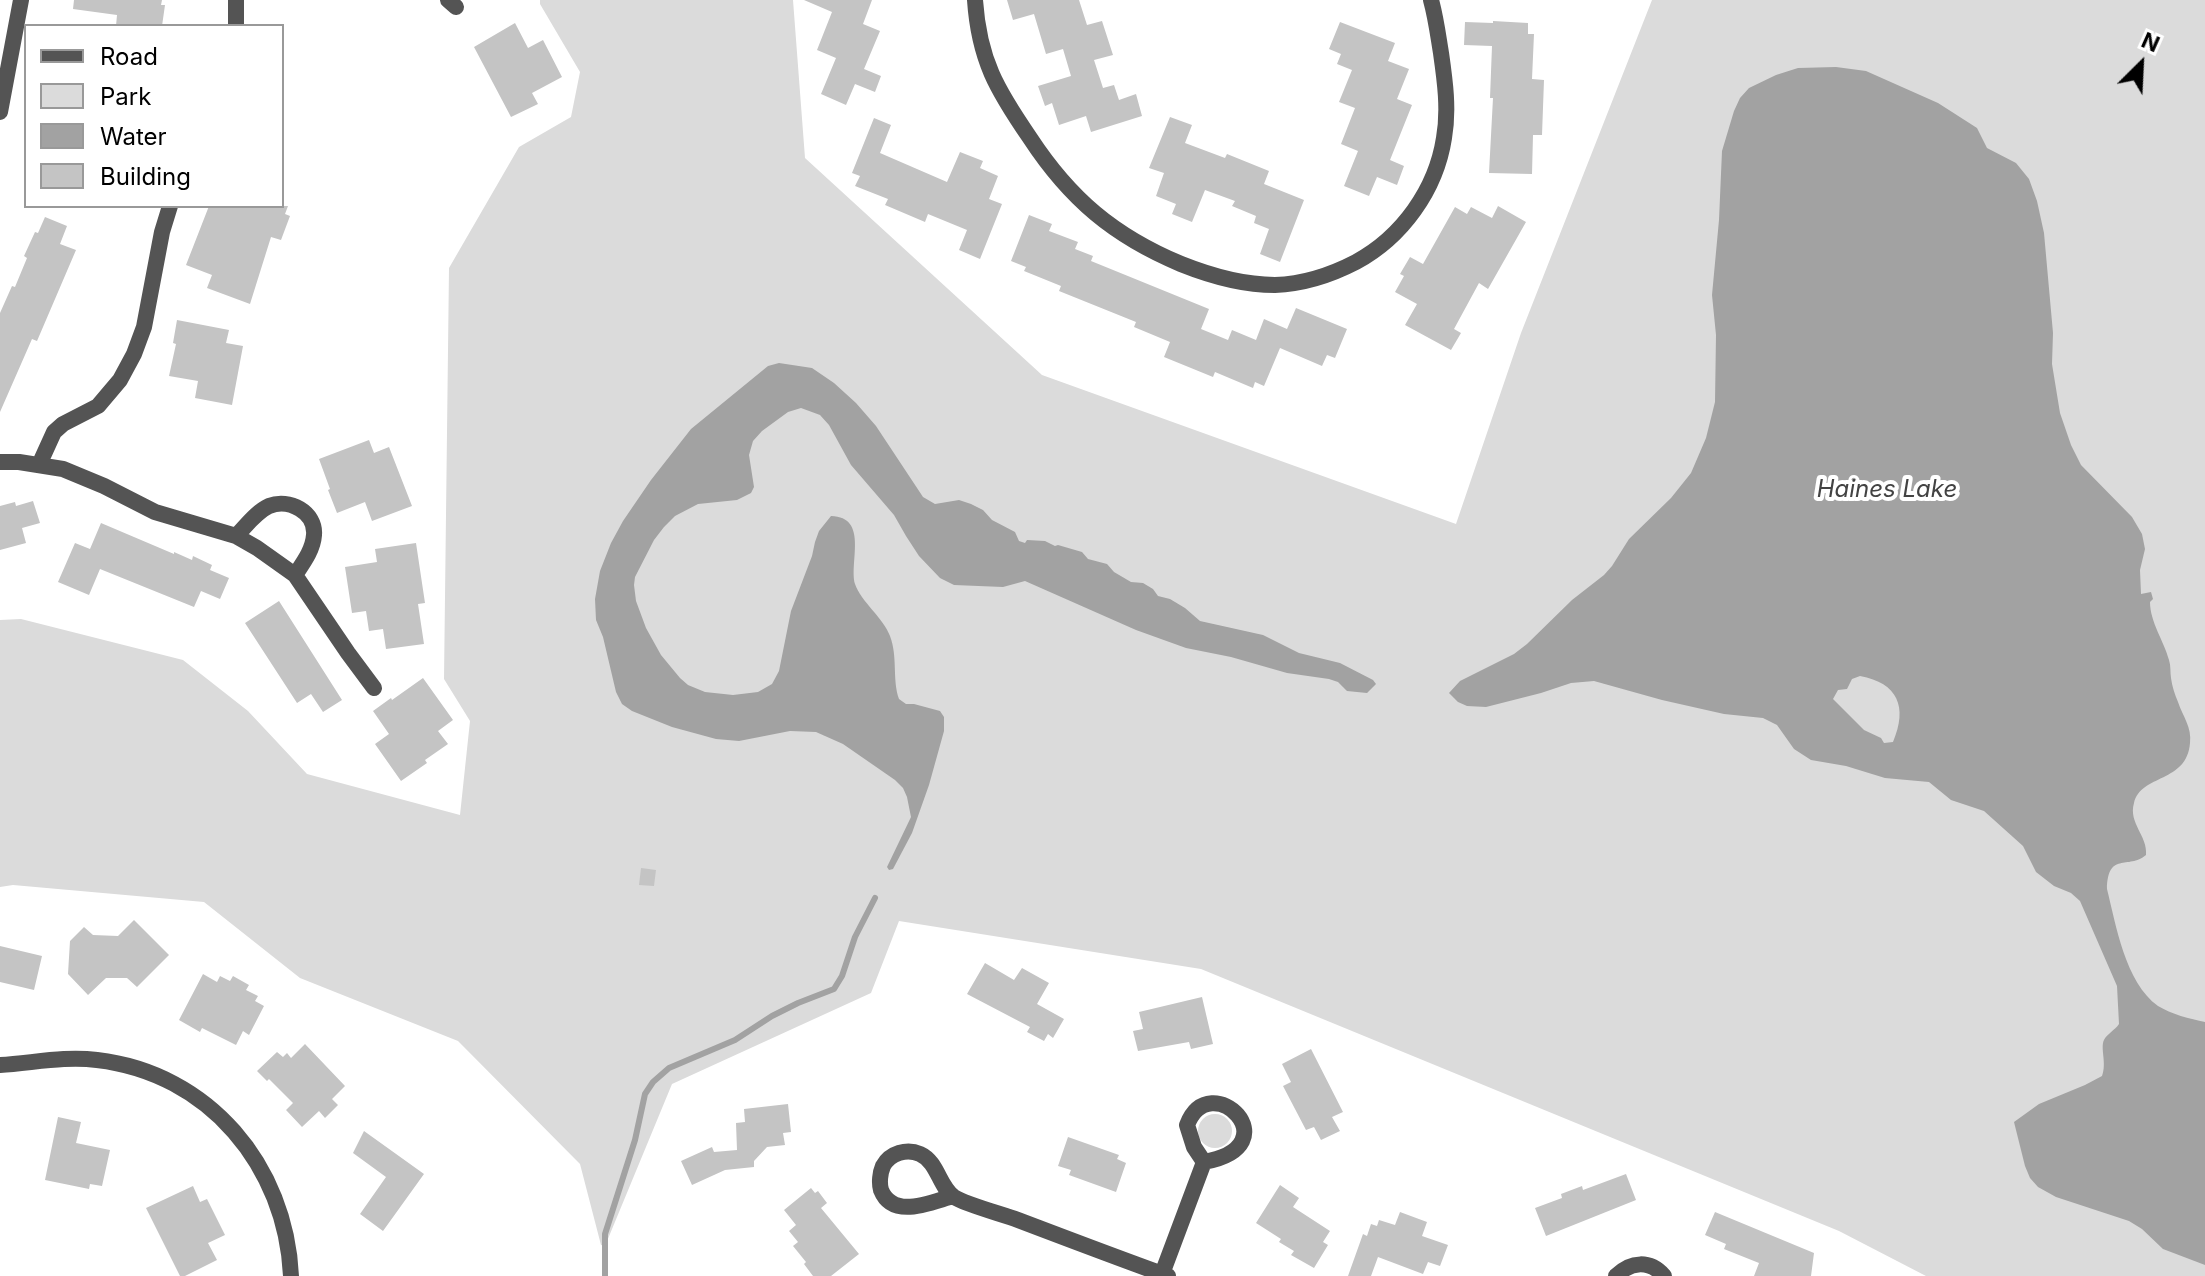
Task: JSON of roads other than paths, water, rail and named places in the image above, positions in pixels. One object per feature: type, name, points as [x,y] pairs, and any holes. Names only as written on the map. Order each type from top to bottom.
[{"type":"street","points":[[0,112],[21,0]]},
{"type":"street","points":[[236,0],[236,24]]},
{"type":"street","points":[[975,0],[982,52],[995,84],[1040,154],[1082,203],[1113,229],[1158,254],[1236,282],[1276,285],[1319,278],[1364,257],[1391,238],[1423,196],[1440,155],[1446,116],[1444,71],[1431,0]]},
{"type":"street","points":[[39,465],[54,432],[98,406],[120,380],[134,354],[144,327],[169,208]]},
{"type":"street","points":[[0,462],[63,469],[155,512],[236,536],[295,575],[374,688]]},
{"type":"street","points":[[236,536],[270,506],[279,503],[298,507],[312,521],[314,537],[308,555],[295,575]]},
{"type":"street","points":[[0,1065],[79,1058],[119,1063],[165,1079],[200,1100],[235,1132],[262,1170],[285,1227],[291,1276]]},
{"type":"street","points":[[953,1196],[930,1161],[920,1154],[908,1151],[897,1153],[883,1168],[880,1185],[883,1194],[899,1207],[953,1196],[1165,1275],[1204,1162]]},
{"type":"street","points":[[1616,1276],[1635,1264],[1655,1267],[1664,1276]]},
{"type":"water","name":"Haines Lake","points":[[1836,67],[1866,71],[1938,103],[1977,128],[1987,148],[2016,163],[2029,179],[2037,201],[2044,233],[2053,333],[2052,364],[2060,413],[2081,465],[2132,517],[2142,534],[2145,549],[2140,570],[2141,594],[2151,592],[2152,617],[2170,662],[2174,690],[2190,732],[2187,756],[2181,765],[2145,787],[2134,803],[2134,817],[2146,855],[2115,865],[2108,877],[2107,889],[2118,936],[2137,983],[2158,1006],[2205,1022],[2205,1265],[2163,1249],[2129,1221],[2056,1197],[2038,1187],[2030,1178],[2014,1122],[2039,1104],[2102,1076],[2104,1040],[2119,1024],[2117,986],[2080,901],[2036,872],[2023,846],[1984,811],[1951,800],[1929,782],[1885,778],[1846,766],[1811,760],[1794,749],[1777,725],[1763,718],[1724,714],[1594,681],[1571,683],[1486,707],[1467,706],[1449,693],[1460,681],[1514,654],[1604,575],[1629,539],[1671,498],[1691,473],[1706,438],[1715,402],[1716,335],[1712,295],[1722,151],[1734,111],[1749,88],[1798,68]],"holes":[[[1860,676],[1883,684],[1896,698],[1900,718],[1893,742],[1884,743],[1881,738],[1864,730],[1833,699],[1838,690],[1847,689],[1852,679]]]},
{"type":"water","points":[[779,363],[812,368],[834,383],[876,426],[923,497],[935,504],[959,500],[971,504],[1015,532],[1019,541],[1045,541],[1082,552],[1088,559],[1107,564],[1131,582],[1143,583],[1158,596],[1185,608],[1200,621],[1263,635],[1299,653],[1340,663],[1376,684],[1367,693],[1347,691],[1338,682],[1329,679],[1287,673],[1186,648],[1136,630],[1025,581],[1003,587],[954,585],[940,578],[919,556],[894,515],[851,465],[820,415],[801,408],[788,412],[753,441],[749,455],[754,487],[751,493],[737,500],[698,504],[675,516],[664,527],[635,577],[636,601],[661,655],[688,685],[705,692],[733,695],[758,692],[772,684],[779,671],[791,611],[819,531],[831,516],[843,518],[850,524],[855,542],[855,584],[890,636],[899,699],[906,704],[940,711],[944,717],[944,731],[912,833],[893,869],[889,870],[887,867],[911,817],[907,797],[895,780],[843,744],[816,732],[790,731],[739,741],[716,739],[672,727],[632,711],[622,704],[616,692],[596,620],[595,599],[600,571],[611,543],[651,480],[691,429],[768,366]]},
{"type":"waterway","points":[[605,1276],[605,1234],[635,1140],[645,1094],[653,1082],[669,1068],[735,1040],[772,1016],[834,989],[875,898]]}]
